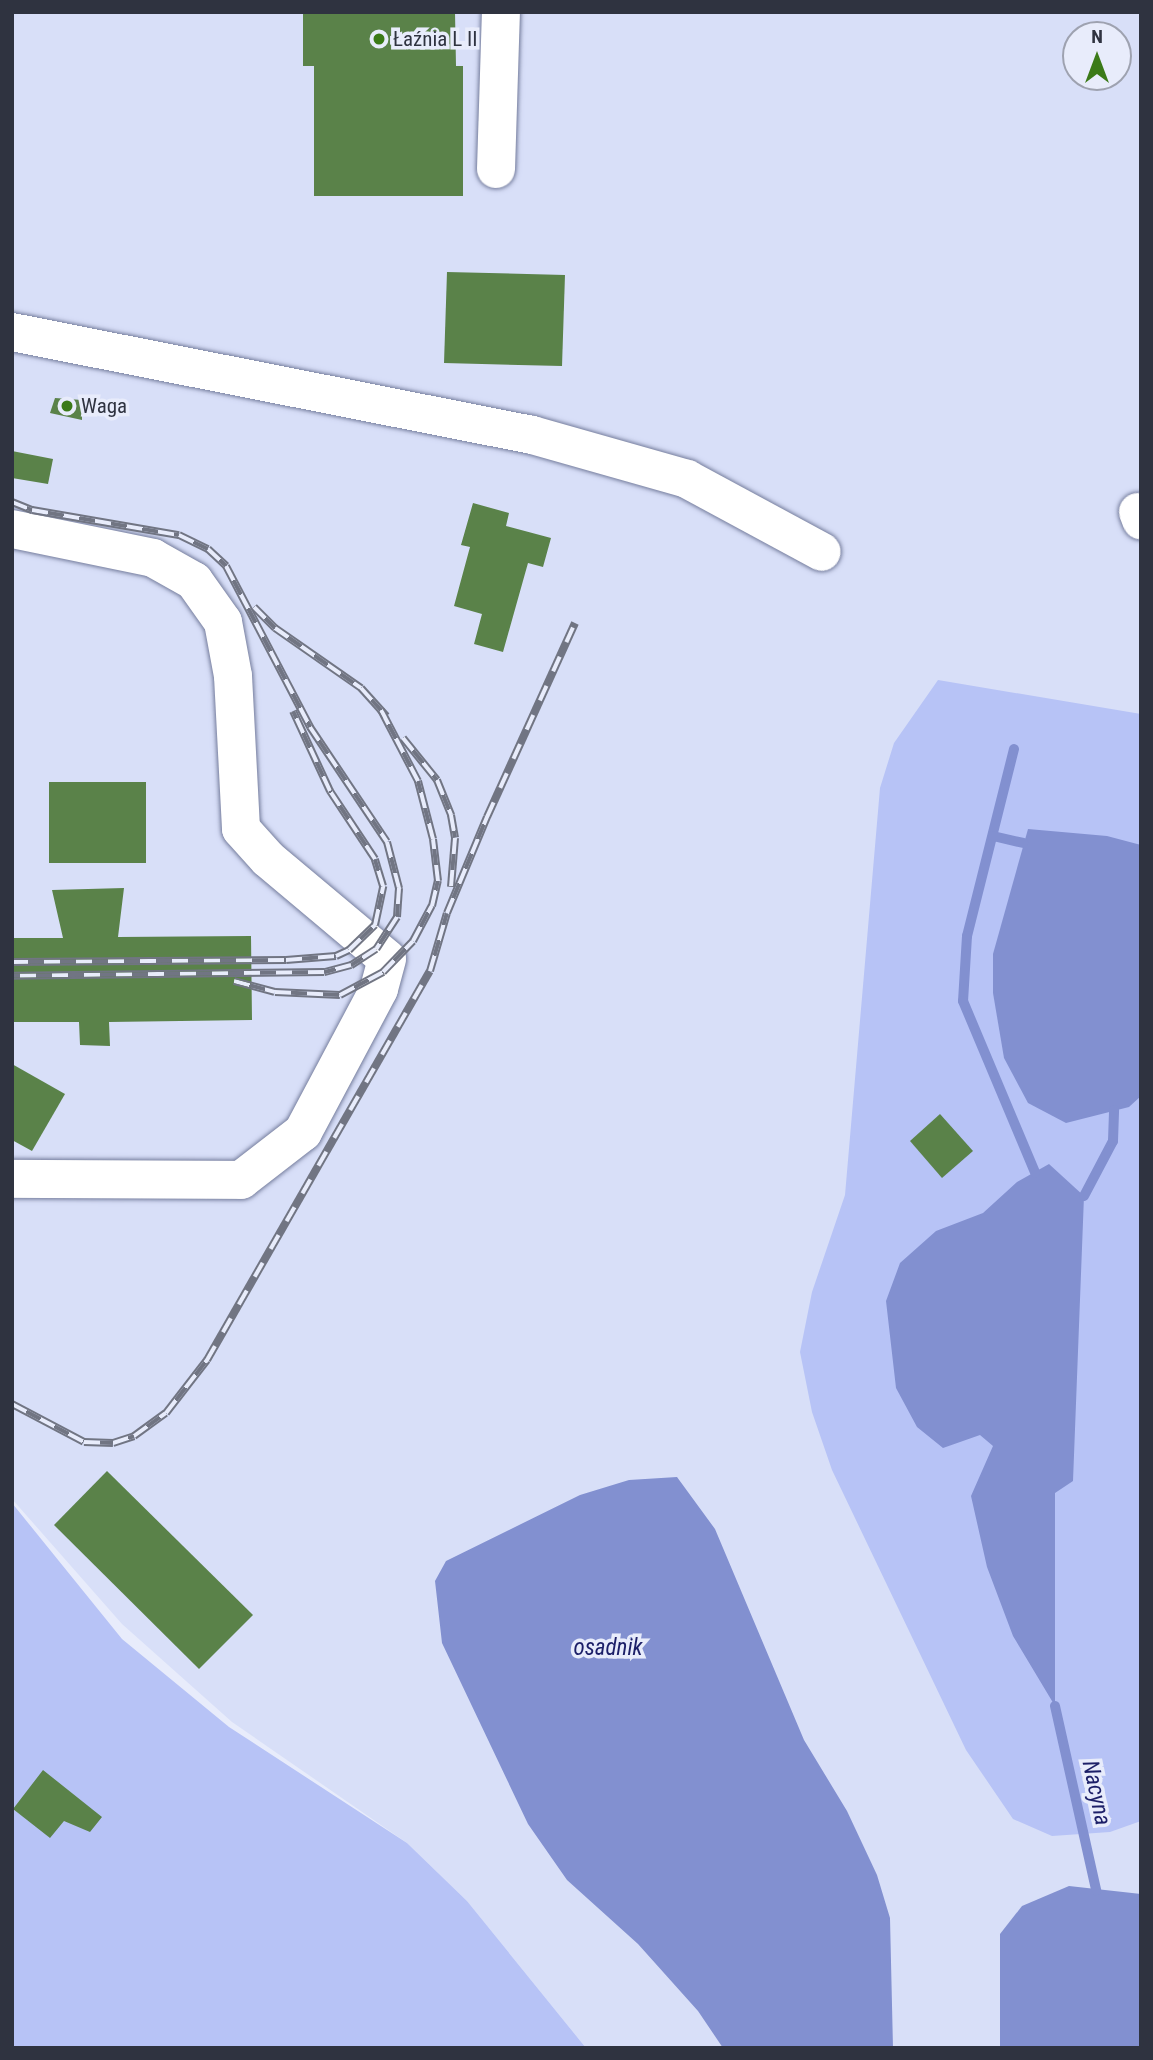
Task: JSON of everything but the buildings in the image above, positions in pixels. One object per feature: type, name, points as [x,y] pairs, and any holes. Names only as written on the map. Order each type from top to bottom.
[{"type":"lane","points":[[496,169],[501,12]]},
{"type":"lane","points":[[12,332],[532,435],[687,479],[822,552]]},
{"type":"lane","points":[[12,529],[153,558],[194,581],[223,622],[226,636],[233,676],[241,830],[268,859],[387,958],[379,989],[303,1132],[241,1180],[12,1179]]},
{"type":"shaded area","points":[[12,12],[1141,12],[1141,2048],[586,2048],[467,1901],[407,1843],[232,1722],[122,1624],[12,1499]]},
{"type":"shaded area","points":[[938,680],[1141,714],[1141,1821],[1110,1832],[1052,1836],[1013,1819],[966,1750],[832,1470],[812,1412],[800,1352],[812,1292],[845,1195],[880,788],[894,743]]},
{"type":"shaded area","points":[[12,1503],[122,1639],[229,1727],[407,1843],[467,1901],[586,2048],[12,2048]]},
{"type":"water","points":[[1028,829],[1107,836],[1141,845],[1141,1096],[1129,1107],[1066,1123],[1028,1103],[1004,1058],[993,993],[993,954]]},
{"type":"water","points":[[1049,1164],[1084,1196],[1073,1481],[1055,1493],[1055,1706],[1013,1636],[987,1567],[971,1496],[993,1446],[980,1435],[943,1448],[917,1427],[896,1388],[886,1301],[900,1263],[936,1231],[983,1213],[1017,1182]]},
{"type":"water","name":"osadnik","points":[[677,1477],[715,1529],[804,1740],[847,1811],[877,1875],[890,1918],[893,2048],[723,2048],[698,2011],[638,1944],[567,1880],[528,1824],[442,1643],[435,1581],[446,1561],[580,1495],[629,1480]]},
{"type":"water","points":[[1069,1886],[1141,1894],[1141,2048],[1000,2048],[1000,1934],[1022,1906]]},
{"type":"waterway","points":[[1014,749],[967,936],[963,1001],[1035,1172]]},
{"type":"waterway","points":[[993,836],[1023,843]]},
{"type":"waterway","name":"Nacyna","points":[[1084,1196],[1113,1141],[1114,1110]]},
{"type":"waterway","name":"Nacyna","points":[[1055,1706],[1096,1890]]},
{"type":"railway","points":[[12,502],[32,510],[179,535],[208,549],[226,566],[310,727],[387,842],[399,888],[397,917],[376,949],[351,965],[324,972],[12,976]]},
{"type":"railway","points":[[254,607],[275,628],[361,688],[386,716]]},
{"type":"railway","points":[[12,1404],[84,1442],[113,1443],[134,1436],[166,1413],[207,1360],[430,971],[447,913],[487,817],[575,623]]},
{"type":"railway","points":[[234,981],[275,992],[340,995],[383,972],[413,941],[432,906],[438,881],[433,839],[418,781],[381,710]]},
{"type":"railway","points":[[12,962],[286,960],[336,956],[349,950],[375,925],[383,886],[375,859],[330,791],[293,711]]},
{"type":"railway","points":[[403,738],[437,780],[451,815],[455,838],[451,887]]},
{"type":"place","name":"Łaźnia L II","points":[[379,39]]},
{"type":"place","name":"Waga","points":[[67,406]]}]
